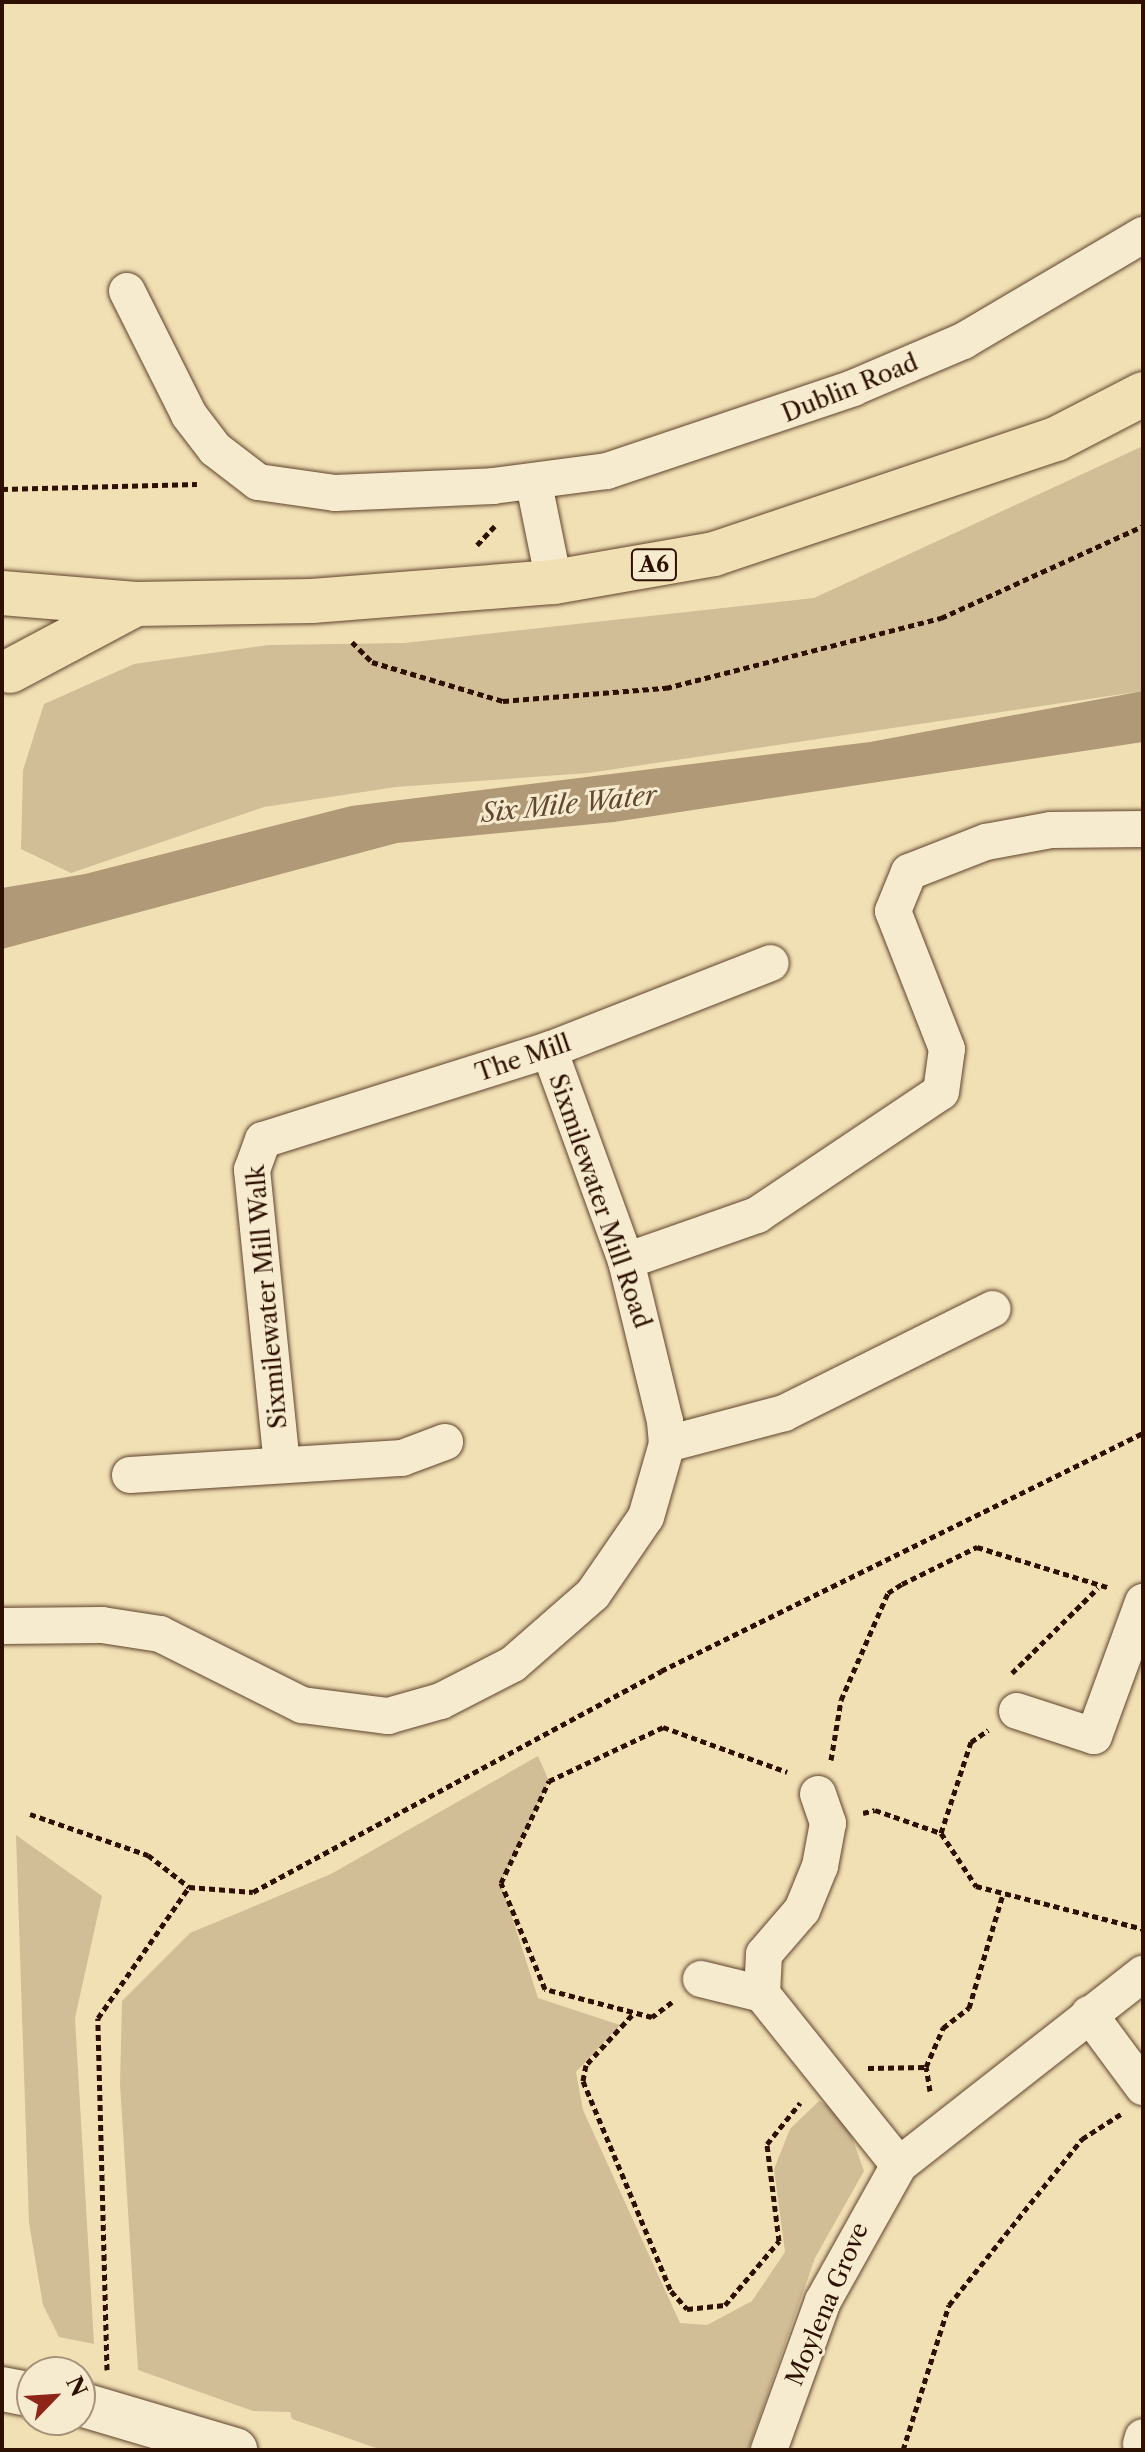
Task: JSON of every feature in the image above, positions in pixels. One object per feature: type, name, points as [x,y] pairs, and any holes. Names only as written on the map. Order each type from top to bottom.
[{"type":"highway","name":"A6","points":[[2,593],[136,604],[312,601],[554,582],[714,554],[1056,439],[1143,394]]},
{"type":"highway","name":"A6","points":[[6,676],[136,604]]},
{"type":"highway","name":"A6","points":[[2,608],[15,636],[6,676]]},
{"type":"street","name":"Dublin Road","points":[[127,291],[189,415],[215,449],[258,482],[335,493],[534,484],[724,437],[853,388],[963,341],[1143,235]]},
{"type":"street","points":[[534,484],[554,582]]},
{"type":"street","points":[[626,1261],[757,1215],[941,1092],[947,1049],[893,911],[896,889],[909,872],[1025,834],[1116,824],[1143,829]]},
{"type":"street","name":"The Mill","points":[[270,1135],[549,1050],[771,963]]},
{"type":"street","name":"Sixmilewater Mill Road","points":[[549,1050],[626,1261],[667,1444]]},
{"type":"street","name":"Sixmilewater Mill Walk","points":[[270,1135],[257,1146],[252,1170],[282,1465]]},
{"type":"street","points":[[2,1626],[134,1628],[188,1644],[280,1697],[322,1712],[359,1717],[417,1710],[513,1664],[593,1594],[637,1537],[667,1444],[784,1413],[993,1309]]},
{"type":"street","name":"Sixmilewater Mill Walk","points":[[130,1475],[402,1458],[445,1442]]},
{"type":"street","points":[[1017,1711],[1094,1736],[1133,1670],[1136,1596]]},
{"type":"street","points":[[823,1808],[808,1899],[759,1967],[762,1994],[827,2079],[899,2165]]},
{"type":"street","name":"Moylena Grove","points":[[769,2450],[823,2301],[899,2165],[937,2131],[1143,1974]]},
{"type":"street","points":[[701,1979],[762,1994]]},
{"type":"street","points":[[1089,2014],[1137,2097]]},
{"type":"street","points":[[96,2407],[235,2450]]},
{"type":"path","points":[[2,489],[258,482]]},
{"type":"path","points":[[462,548],[476,546],[534,484]]},
{"type":"path","points":[[312,601],[372,662],[503,701],[666,688],[941,618],[1143,526]]},
{"type":"path","points":[[30,1814],[148,1855],[189,1887],[253,1892],[661,1671],[1143,1433]]},
{"type":"path","points":[[823,1808],[839,1741],[841,1700],[888,1593],[977,1547],[1098,1588],[1136,1596]]},
{"type":"path","points":[[701,1979],[652,2017],[632,2015],[545,1989],[501,1883],[549,1781],[663,1727],[783,1769],[823,1808],[875,1810],[941,1833],[976,1886],[1143,1929]]},
{"type":"path","points":[[95,2356],[98,2018],[189,1887]]},
{"type":"path","points":[[937,2131],[926,2067],[943,2028],[969,2008],[1003,1894]]},
{"type":"path","points":[[632,2015],[586,2065],[583,2081],[671,2291],[687,2309],[725,2305],[779,2241],[767,2144],[776,2125],[827,2079],[878,2065],[926,2067]]},
{"type":"path","points":[[903,2450],[949,2305],[1082,2139],[1137,2097]]},
{"type":"shaded area","points":[[1143,446],[1143,691],[588,773],[396,787],[264,807],[71,873],[21,849],[23,770],[44,704],[134,664],[269,645],[404,643],[814,598]]},
{"type":"shaded area","points":[[538,1756],[549,1781],[501,1883],[538,1998],[620,2025],[576,2072],[583,2110],[680,2323],[707,2325],[752,2301],[785,2252],[774,2169],[790,2129],[819,2101],[844,2115],[864,2171],[815,2258],[748,2450],[382,2450],[292,2419],[290,2412],[253,2411],[138,2370],[120,2084],[122,2001],[190,1933],[331,1874]]},
{"type":"shaded area","points":[[16,1835],[102,1896],[75,2018],[94,2344],[59,2337],[43,2305],[29,2223]]},
{"type":"water","name":"Six Mile Water","points":[[1143,691],[1143,742],[614,822],[397,843],[2,949],[2,888],[85,874],[351,806],[870,742]]}]
